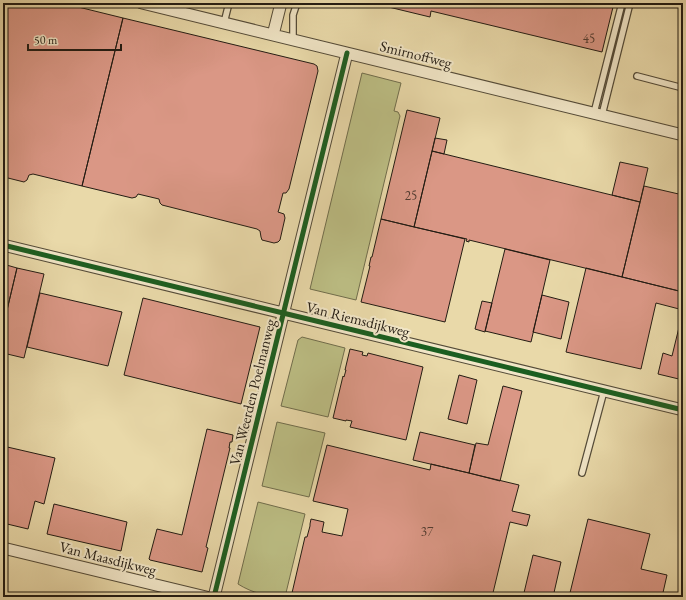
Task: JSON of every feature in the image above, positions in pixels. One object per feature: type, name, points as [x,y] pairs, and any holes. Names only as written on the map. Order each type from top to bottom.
[{"type":"street","name":"Smirnoffweg","points":[[142,3],[683,134]]},
{"type":"street","points":[[273,35],[281,3]]},
{"type":"street","name":"Van Weerden Poelmanweg","points":[[214,597],[347,53]]},
{"type":"street","name":"Van Riemsdijkweg","points":[[3,246],[683,410]]},
{"type":"street","name":"Van Maasdijkweg","points":[[3,548],[206,597]]},
{"type":"lane","points":[[224,23],[229,3]]},
{"type":"lane","points":[[293,40],[293,15],[297,3]]},
{"type":"lane","points":[[598,114],[622,3]]},
{"type":"lane","points":[[598,114],[630,3]]},
{"type":"lane","points":[[637,76],[683,88]]},
{"type":"lane","points":[[582,473],[604,392]]},
{"type":"green space","points":[[362,73],[401,83],[394,111],[398,112],[400,116],[356,300],[310,289]]},
{"type":"green space","points":[[302,337],[345,348],[328,417],[281,406],[298,340]]},
{"type":"green space","points":[[277,422],[325,433],[309,497],[262,486]]},
{"type":"green space","points":[[258,502],[305,514],[285,597],[261,594],[238,584]]},
{"type":"building","points":[[3,3],[62,3],[123,18],[82,186],[33,174],[29,175],[27,180],[24,182],[5,176],[5,170],[3,167]]},
{"type":"building","points":[[372,3],[614,3],[602,52],[431,11],[430,17]]},
{"type":"building","points":[[123,18],[314,64],[317,66],[318,71],[289,189],[286,193],[283,193],[278,212],[284,214],[285,218],[280,240],[278,242],[274,243],[262,240],[260,231],[257,229],[162,205],[159,199],[138,194],[136,197],[132,198],[82,186]]},
{"type":"building","points":[[407,110],[440,118],[414,227],[381,219]]},
{"type":"building","points":[[435,138],[447,140],[444,154],[432,151]]},
{"type":"building","points":[[432,151],[640,202],[622,277],[469,240],[469,242],[466,241],[467,239],[414,227]]},
{"type":"building","points":[[620,162],[648,168],[640,202],[612,195]]},
{"type":"building","points":[[644,186],[683,195],[683,292],[622,277]]},
{"type":"building","points":[[381,219],[465,239],[445,322],[361,302]]},
{"type":"building","points":[[505,249],[550,260],[531,342],[485,331]]},
{"type":"building","points":[[3,264],[17,268],[3,327]]},
{"type":"building","points":[[17,268],[44,274],[24,358],[3,353],[3,327]]},
{"type":"building","points":[[586,268],[683,292],[683,310],[656,303],[641,369],[566,352]]},
{"type":"building","points":[[40,293],[122,312],[108,366],[27,347]]},
{"type":"building","points":[[542,295],[569,302],[561,339],[533,332]]},
{"type":"building","points":[[143,298],[260,327],[241,404],[124,375]]},
{"type":"building","points":[[482,301],[492,303],[485,332],[475,329]]},
{"type":"building","points":[[683,311],[683,380],[658,374],[663,353],[672,356]]},
{"type":"building","points":[[350,349],[363,352],[362,355],[367,356],[368,353],[423,367],[406,440],[350,427],[352,421],[333,418]]},
{"type":"building","points":[[459,375],[477,380],[467,424],[448,419]]},
{"type":"building","points":[[503,386],[522,391],[500,481],[469,473],[476,443],[488,445]]},
{"type":"building","points":[[207,429],[233,435],[232,442],[230,442],[230,448],[206,547],[208,548],[202,572],[149,559],[157,529],[182,535]]},
{"type":"building","points":[[420,432],[475,445],[469,473],[413,460]]},
{"type":"building","points":[[327,445],[430,470],[431,464],[519,485],[512,511],[530,515],[527,526],[510,522],[492,597],[309,597],[292,593],[305,537],[307,537],[311,519],[324,522],[322,532],[342,536],[348,509],[313,501]]},
{"type":"building","points":[[3,446],[55,458],[44,504],[35,501],[28,529],[3,523]]},
{"type":"building","points":[[54,504],[127,522],[121,551],[47,534]]},
{"type":"building","points":[[588,519],[650,534],[641,569],[667,575],[662,597],[569,597]]},
{"type":"building","points":[[533,555],[561,562],[553,597],[523,597]]},
{"type":"cycle path","points":[[214,597],[347,53]]},
{"type":"cycle path","points":[[3,245],[683,410]]}]
